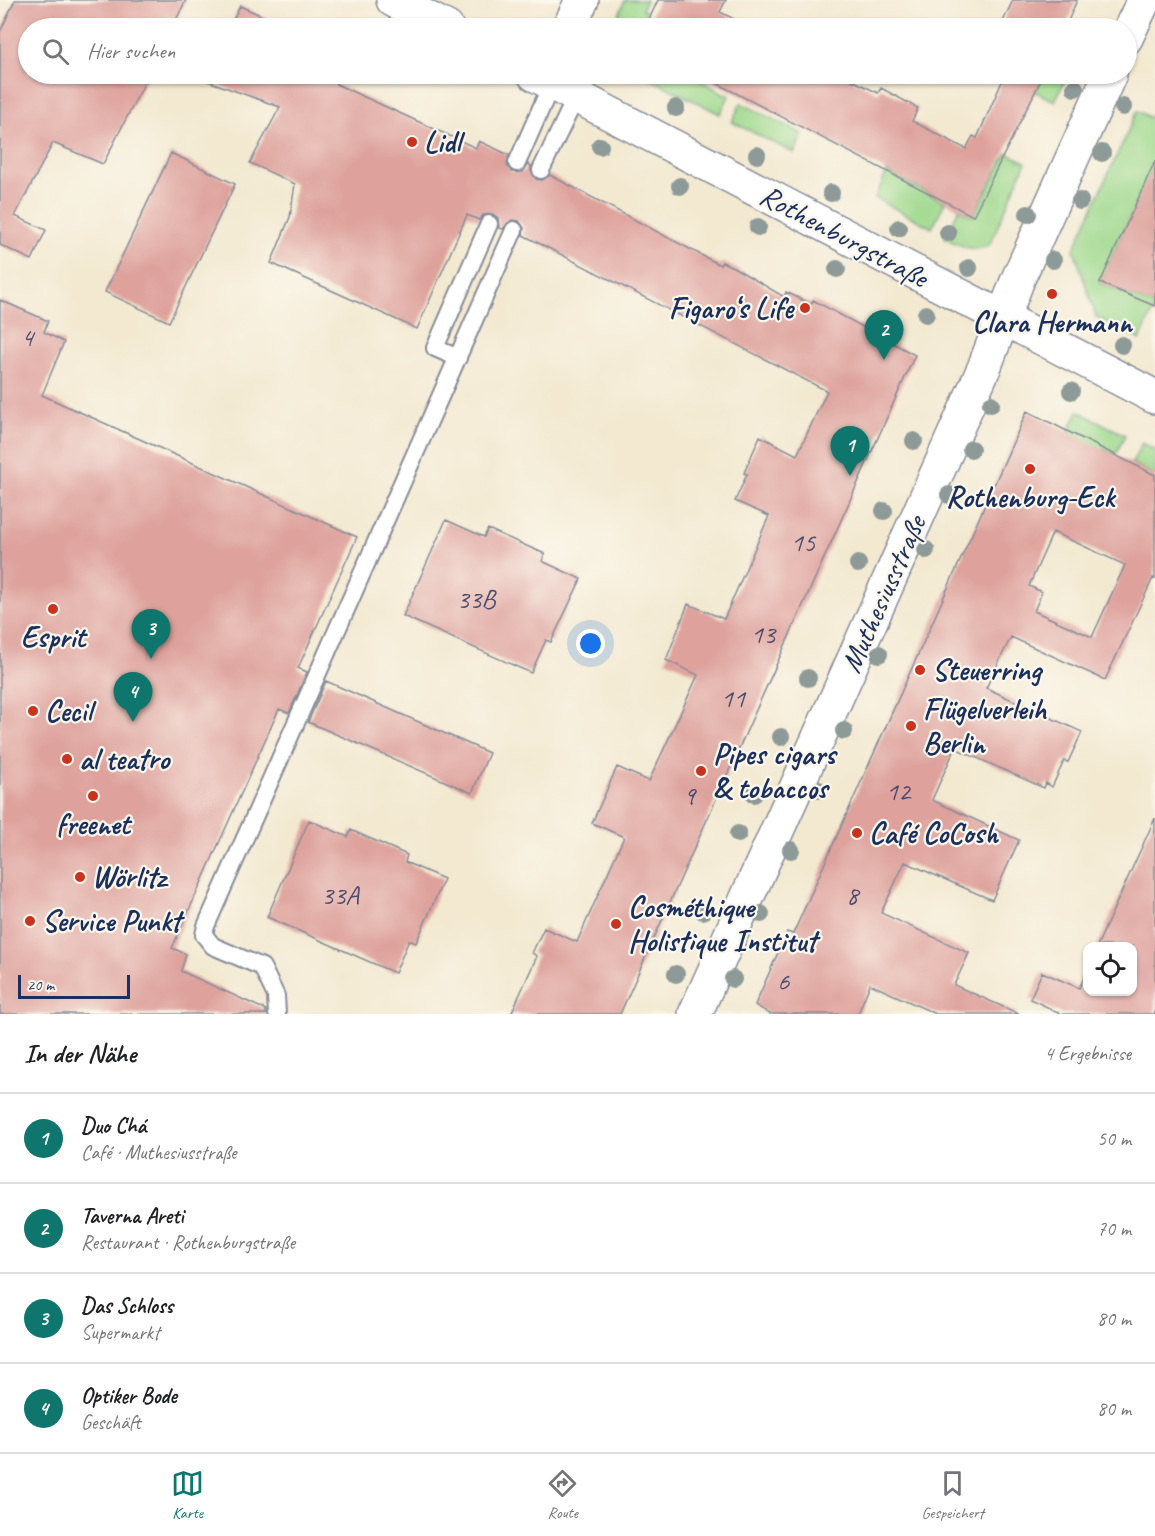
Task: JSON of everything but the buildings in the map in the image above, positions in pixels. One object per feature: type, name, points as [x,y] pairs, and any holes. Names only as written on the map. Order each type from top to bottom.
[{"type":"street","points":[[393,0],[428,18]]},
{"type":"street","points":[[574,18],[582,0]]},
{"type":"street","points":[[1135,18],[1144,0]]},
{"type":"street","name":"Rothenburgstraße","points":[[557,84],[1155,397]]},
{"type":"street","name":"Muthesiusstraße","points":[[695,1014],[984,368],[1003,319],[1106,84]]},
{"type":"lane","points":[[517,163],[550,84]]},
{"type":"lane","points":[[542,171],[551,84]]},
{"type":"lane","points":[[458,358],[435,348],[489,224]]},
{"type":"lane","points":[[277,1014],[276,996],[262,967],[213,946],[204,935],[206,926],[514,230]]},
{"type":"green space","points":[[625,0],[646,0],[642,9],[646,12],[643,18],[617,18]]},
{"type":"green space","points":[[661,84],[707,84],[729,96],[720,114]]},
{"type":"green space","points":[[1039,84],[1063,84],[1055,101],[1035,92]]},
{"type":"green space","points":[[741,103],[803,134],[794,153],[732,122]]},
{"type":"green space","points":[[1137,111],[1155,120],[1155,162],[1100,283],[1155,306],[1140,340],[1096,317],[1074,249]]},
{"type":"green space","points":[[1007,153],[1026,162],[990,244],[973,249],[944,238],[959,209],[973,216]]},
{"type":"green space","points":[[887,172],[945,202],[932,228],[875,198]]},
{"type":"green space","points":[[1078,411],[1125,435],[1116,454],[1104,449],[1101,455],[1068,432]]},
{"type":"green space","points":[[1142,443],[1155,450],[1155,483],[1151,473],[1132,463]]},
{"type":"place","name":"Lidl","points":[[412,142]]},
{"type":"place","name":"Clara Hermann","points":[[1052,294]]},
{"type":"place","name":"Figaro‘s Life","points":[[805,308]]},
{"type":"place","name":"Taverna Areti","points":[[884,360]]},
{"type":"place","name":"Rothenburg-Eck","points":[[1030,469]]},
{"type":"place","name":"Duo Chá","points":[[850,476]]},
{"type":"place","name":"Esprit","points":[[53,609]]},
{"type":"place","name":"Das Schloss","points":[[151,659]]},
{"type":"place","name":"Steuerring","points":[[920,670]]},
{"type":"place","name":"Cecil","points":[[33,711]]},
{"type":"place","name":"Optiker Bode","points":[[133,722]]},
{"type":"place","name":"Flügelverleih Berlin","points":[[911,726]]},
{"type":"place","name":"al teatro","points":[[67,759]]},
{"type":"place","name":"Pipes cigars & tobaccos","points":[[701,771]]},
{"type":"place","name":"freenet","points":[[93,796]]},
{"type":"place","name":"Café CoCosh","points":[[857,833]]},
{"type":"place","name":"Wörlitz","points":[[80,877]]},
{"type":"place","name":"Service Punkt","points":[[30,921]]},
{"type":"place","name":"Cosméthique Holistique Institut","points":[[616,924]]}]
